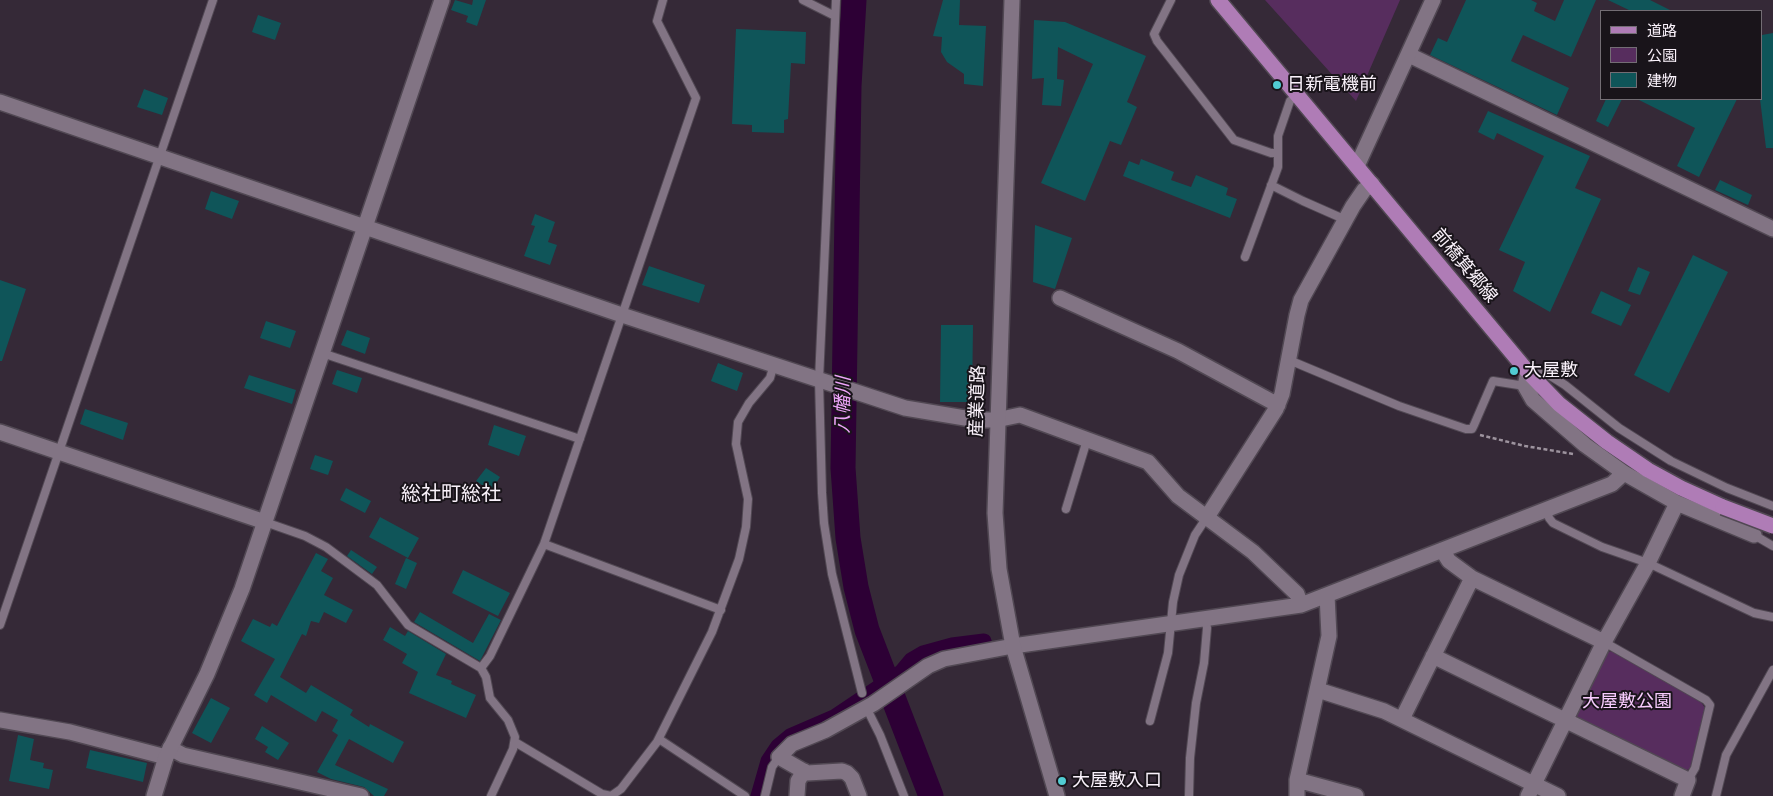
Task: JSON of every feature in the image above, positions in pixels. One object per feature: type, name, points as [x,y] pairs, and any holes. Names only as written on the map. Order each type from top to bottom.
[{"type":"main road","name":"前橋箕郷線","points":[[1218,0],[1372,184],[1527,379],[1628,456],[1681,488],[1723,507],[1773,526]]},
{"type":"street","points":[[154,796],[168,753],[219,647],[265,522],[442,0]]},
{"type":"street","name":"産業道路","points":[[1012,0],[996,420],[996,540],[1000,577],[1013,646],[1056,796]]},
{"type":"street","points":[[1357,166],[1433,0]]},
{"type":"street","points":[[1409,55],[1773,228]]},
{"type":"street","points":[[0,102],[622,315],[866,395],[923,412],[977,420],[996,420],[1020,415],[1148,462],[1178,496],[1251,549],[1296,594],[1301,605]]},
{"type":"street","points":[[1207,517],[1278,405],[1299,307],[1346,220],[1364,190],[1372,184]]},
{"type":"street","points":[[1060,298],[1178,351],[1278,405]]},
{"type":"street","points":[[1527,379],[1533,400],[1541,409],[1624,473],[1677,503],[1754,535]]},
{"type":"street","points":[[0,432],[265,522]]},
{"type":"street","points":[[859,796],[852,778],[847,772],[811,773],[779,757],[792,744],[826,730],[867,701],[904,682],[928,666],[944,660],[1013,646],[1301,605],[1612,484],[1624,473]]},
{"type":"street","points":[[1531,790],[1604,642],[1648,564],[1677,503]]},
{"type":"street","points":[[1442,550],[1449,561],[1472,578],[1604,642]]},
{"type":"street","points":[[1402,719],[1472,578]]},
{"type":"street","points":[[1297,796],[1297,780],[1330,629],[1327,595]]},
{"type":"street","points":[[1433,656],[1688,780],[1682,796]]},
{"type":"street","points":[[1318,690],[1374,707],[1402,719],[1531,790],[1558,796]]},
{"type":"street","points":[[0,720],[183,755],[332,793],[361,796]]},
{"type":"street","points":[[797,796],[798,781],[804,771]]},
{"type":"street","points":[[1297,780],[1356,796]]},
{"type":"lane","points":[[0,624],[213,0]]},
{"type":"lane","points":[[481,668],[490,656],[544,544],[696,98],[657,21],[663,0]]},
{"type":"lane","points":[[803,0],[835,16]]},
{"type":"lane","points":[[836,0],[823,381],[824,523],[832,574],[867,701],[904,796]]},
{"type":"lane","points":[[1170,0],[1154,34],[1157,40],[1234,140],[1276,153]]},
{"type":"lane","points":[[1245,257],[1278,163],[1276,153],[1278,136],[1290,101],[1297,95]]},
{"type":"lane","points":[[1271,184],[1303,202],[1346,220]]},
{"type":"lane","points":[[322,353],[580,439]]},
{"type":"lane","points":[[1289,360],[1296,361],[1399,406],[1466,429],[1472,429],[1493,380],[1527,379],[1535,371],[1549,375],[1571,389],[1619,428],[1671,461],[1728,488],[1773,506]]},
{"type":"lane","points":[[515,742],[602,794],[611,796],[621,789],[659,739],[721,610],[739,559],[748,508],[736,444],[738,422],[749,403],[770,378],[774,364]]},
{"type":"lane","points":[[1066,509],[1087,440]]},
{"type":"lane","points":[[1547,510],[1549,518],[1553,523],[1602,547],[1648,564],[1754,613],[1773,617]]},
{"type":"lane","points":[[1150,721],[1168,653],[1173,602],[1179,575],[1195,535],[1207,517]]},
{"type":"lane","points":[[265,522],[305,536],[326,547],[377,585],[408,625],[481,668],[486,677],[490,698],[508,720],[514,731],[515,742],[491,796]]},
{"type":"lane","points":[[1754,535],[1773,546]]},
{"type":"lane","points":[[544,544],[721,610]]},
{"type":"lane","points":[[1190,796],[1190,758],[1196,703],[1204,663],[1208,628],[1205,618]]},
{"type":"lane","points":[[1604,642],[1706,700],[1710,705],[1695,768],[1688,780]]},
{"type":"lane","points":[[1716,796],[1726,755],[1773,670]]},
{"type":"lane","points":[[659,739],[745,796]]},
{"type":"lane","points":[[765,796],[772,766],[779,757]]},
{"type":"path","points":[[1472,429],[1476,434],[1525,446],[1581,455],[1589,454],[1592,450]]},
{"type":"green space","points":[[1265,0],[1400,0],[1356,101]]},
{"type":"green space","name":"大屋敷公園","points":[[1612,651],[1701,702],[1705,708],[1691,768],[1685,771],[1579,720],[1575,716],[1605,653]]},
{"type":"building","points":[[455,0],[472,5],[473,0],[486,0],[477,26],[466,22],[468,16],[451,10]]},
{"type":"building","points":[[943,0],[960,0],[959,25],[986,26],[983,86],[964,84],[964,74],[947,62],[941,52],[942,37],[933,36]]},
{"type":"building","points":[[1466,0],[1531,0],[1537,3],[1534,11],[1555,21],[1564,0],[1596,0],[1571,57],[1523,35],[1511,61],[1569,88],[1557,115],[1430,55],[1438,38],[1447,42]]},
{"type":"building","points":[[1608,0],[1650,0],[1670,10],[1629,10]]},
{"type":"building","points":[[258,15],[281,23],[275,40],[252,32]]},
{"type":"building","points":[[1034,20],[1065,22],[1146,56],[1127,102],[1137,107],[1121,145],[1110,141],[1085,201],[1041,183],[1093,64],[1058,47],[1057,79],[1064,80],[1061,106],[1042,105],[1044,78],[1032,79]]},
{"type":"building","points":[[736,29],[806,32],[805,64],[791,63],[788,119],[784,120],[784,133],[752,132],[752,125],[732,124]]},
{"type":"building","points":[[1773,33],[1773,148],[1766,148],[1760,100],[1763,100],[1763,35]]},
{"type":"building","points":[[144,89],[168,98],[162,115],[137,107]]},
{"type":"building","points":[[1606,100],[1622,100],[1608,127],[1596,121]]},
{"type":"building","points":[[1639,100],[1737,100],[1699,177],[1677,166],[1695,128]]},
{"type":"building","points":[[1488,111],[1590,156],[1575,188],[1601,199],[1550,312],[1513,291],[1525,262],[1499,250],[1544,156],[1497,133],[1494,140],[1478,132]]},
{"type":"building","points":[[1141,159],[1174,172],[1171,180],[1191,187],[1196,175],[1228,188],[1226,195],[1237,199],[1230,218],[1123,176],[1129,161],[1139,165]]},
{"type":"building","points":[[1720,180],[1752,195],[1748,205],[1715,190]]},
{"type":"building","points":[[211,191],[239,201],[232,219],[205,209]]},
{"type":"building","points":[[535,214],[555,222],[548,242],[557,245],[550,265],[524,256],[535,226],[531,225]]},
{"type":"building","points":[[1035,225],[1072,238],[1055,289],[1033,282]]},
{"type":"building","points":[[1693,255],[1728,272],[1669,393],[1634,375]]},
{"type":"building","points":[[649,266],[705,285],[699,303],[642,285]]},
{"type":"building","points":[[1638,267],[1650,272],[1640,295],[1628,291]]},
{"type":"building","points":[[0,280],[26,289],[2,361],[0,361]]},
{"type":"building","points":[[1601,291],[1631,305],[1621,326],[1591,313]]},
{"type":"building","points":[[266,321],[296,331],[290,348],[260,338]]},
{"type":"building","points":[[941,325],[973,325],[972,402],[940,402]]},
{"type":"building","points":[[347,330],[370,338],[365,354],[341,345]]},
{"type":"building","points":[[718,363],[743,373],[737,391],[711,381]]},
{"type":"building","points":[[337,370],[362,378],[357,393],[332,384]]},
{"type":"building","points":[[249,375],[296,390],[292,404],[244,388]]},
{"type":"building","points":[[85,409],[128,423],[123,440],[80,424]]},
{"type":"building","points":[[494,425],[526,436],[519,456],[488,445]]},
{"type":"building","points":[[315,455],[333,461],[328,475],[310,469]]},
{"type":"building","points":[[486,468],[500,477],[491,491],[476,481]]},
{"type":"building","points":[[346,488],[371,501],[365,513],[340,500]]},
{"type":"building","points":[[380,517],[419,538],[408,558],[369,537]]},
{"type":"building","points":[[351,550],[377,567],[372,574],[347,556]]},
{"type":"building","points":[[316,553],[328,559],[321,571],[333,578],[324,595],[353,610],[346,623],[324,612],[319,623],[311,621],[306,636],[302,634],[280,677],[306,693],[311,685],[353,710],[350,715],[369,727],[370,724],[404,742],[393,763],[349,739],[335,765],[388,789],[384,796],[374,796],[364,787],[331,779],[317,772],[338,735],[332,731],[338,720],[322,711],[316,722],[271,695],[267,703],[254,695],[275,659],[241,641],[253,619],[270,627],[272,623],[277,626]]},
{"type":"building","points":[[406,558],[417,563],[406,589],[395,584]]},
{"type":"building","points":[[463,570],[510,593],[498,616],[452,593]]},
{"type":"building","points":[[420,612],[473,643],[489,614],[501,620],[480,661],[414,622]]},
{"type":"building","points":[[390,627],[405,636],[408,631],[446,654],[436,675],[452,681],[451,684],[476,695],[466,718],[409,693],[418,672],[402,663],[407,654],[383,640]]},
{"type":"building","points":[[211,698],[230,708],[211,743],[192,733]]},
{"type":"building","points":[[262,726],[289,743],[278,760],[265,752],[268,747],[255,739]]},
{"type":"building","points":[[18,735],[34,739],[30,760],[44,763],[43,768],[53,770],[49,789],[9,781]]},
{"type":"building","points":[[90,750],[147,763],[143,782],[86,768]]},
{"type":"waterway","name":"八幡川","points":[[854,0],[849,86],[843,468],[848,538],[856,587],[867,630],[931,796]]},
{"type":"waterway","points":[[758,796],[768,761],[778,746],[790,736],[834,717],[901,672],[911,660],[923,653],[952,645],[984,641]]},
{"type":"place","name":"日新電機前","points":[[1277,85]]},
{"type":"place","name":"大屋敷","points":[[1514,371]]},
{"type":"place","name":"大屋敷入口","points":[[1062,781]]},
{"type":"district","name":"総社町総社","points":[[451,495]]}]
